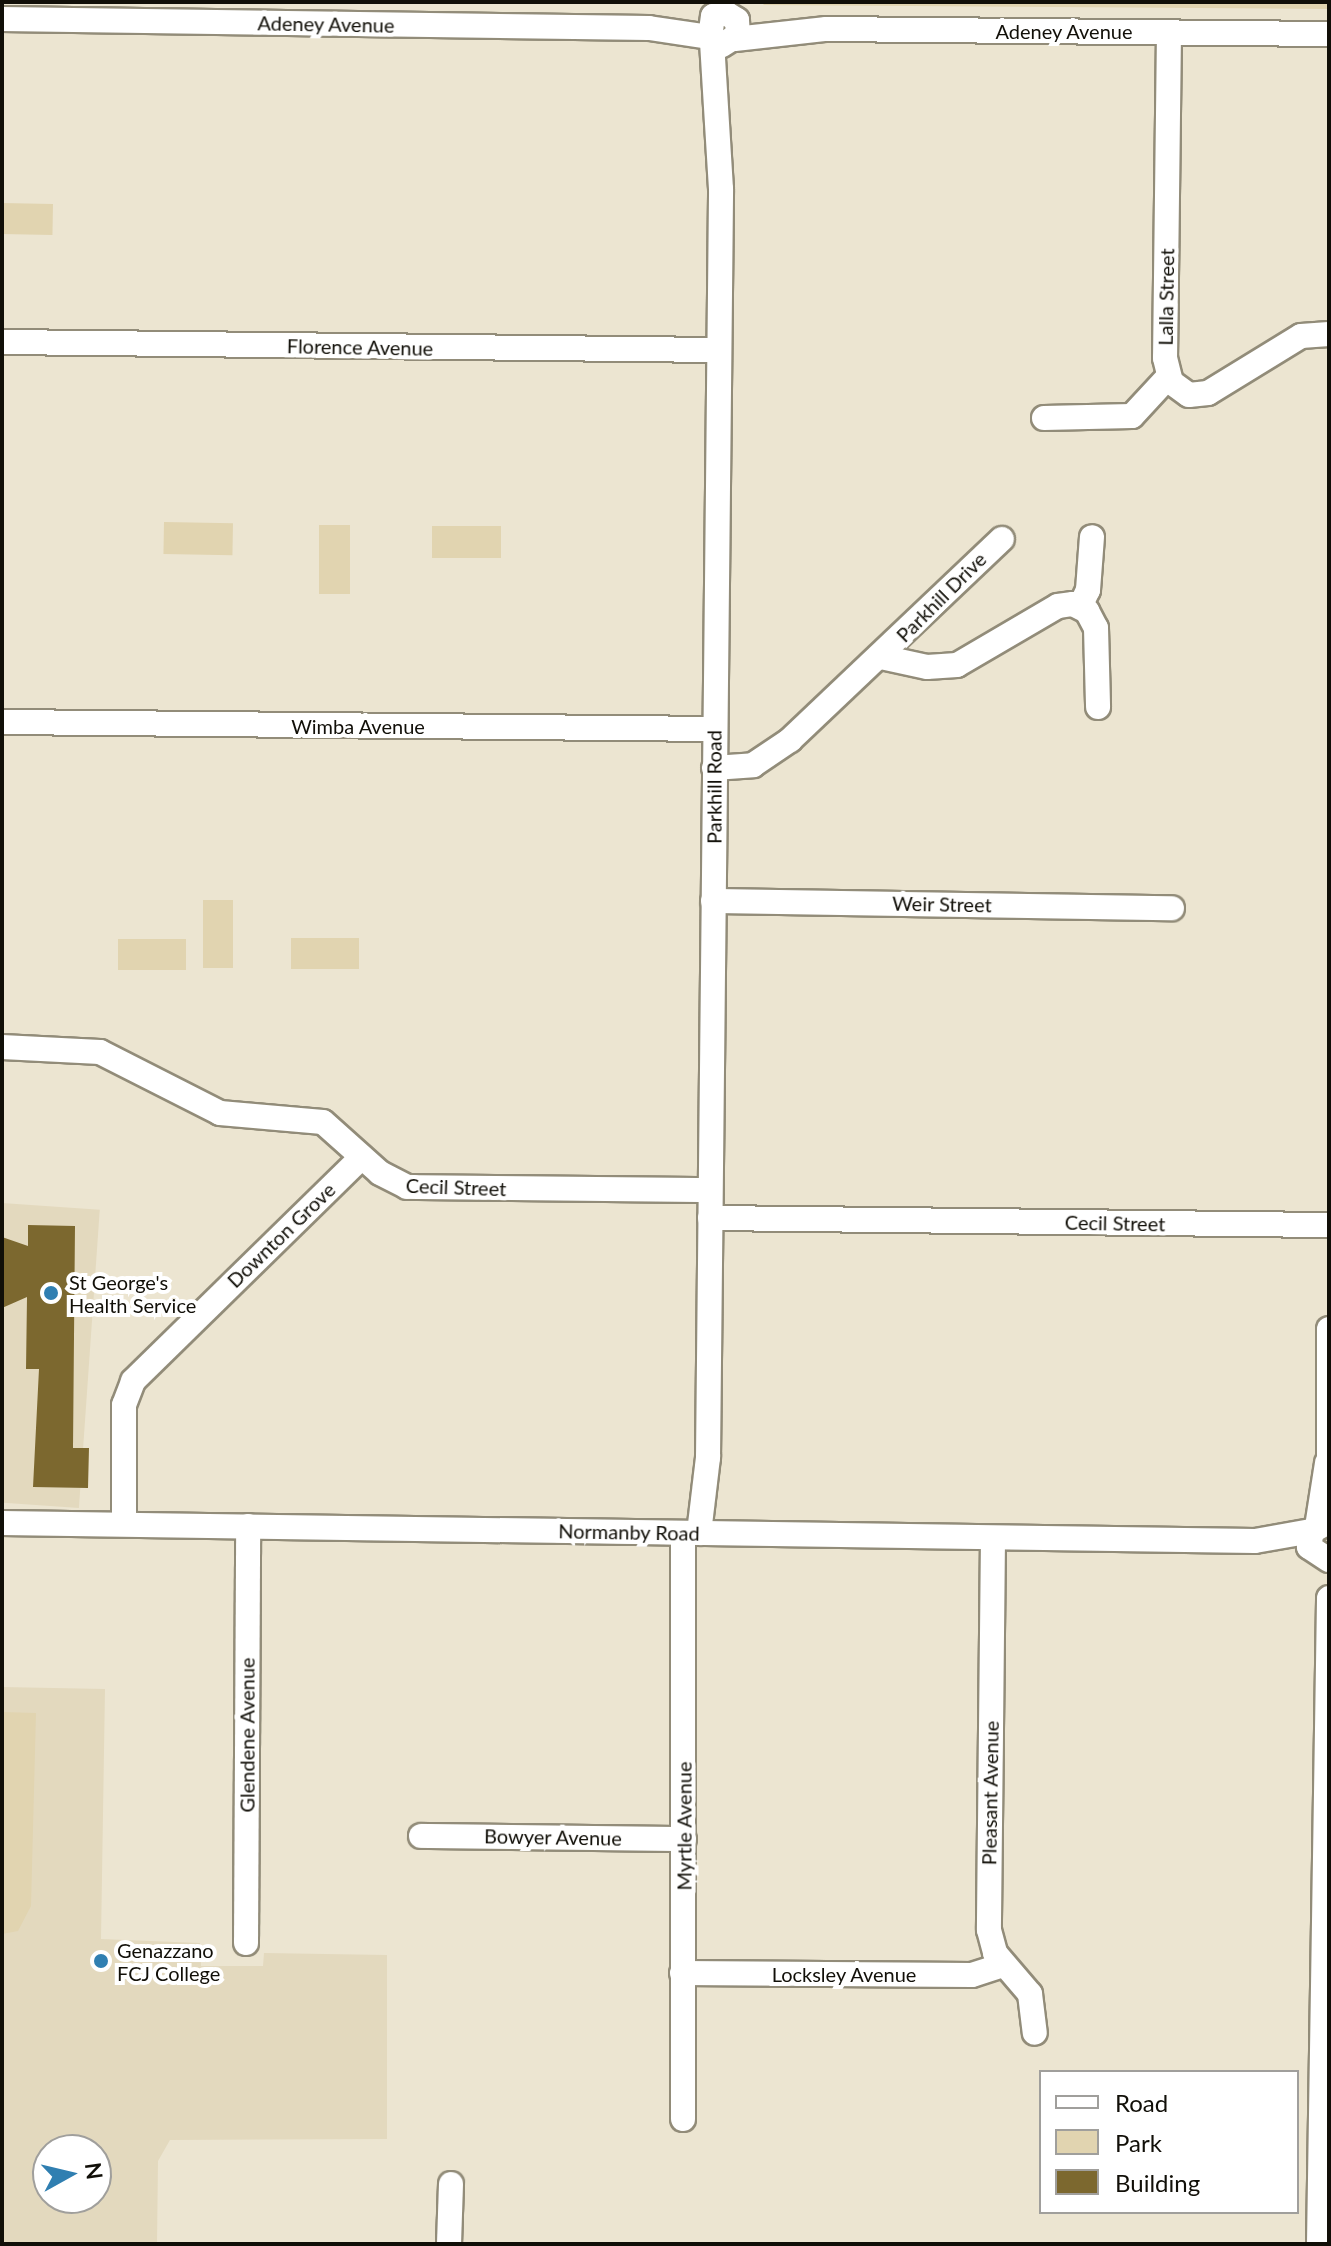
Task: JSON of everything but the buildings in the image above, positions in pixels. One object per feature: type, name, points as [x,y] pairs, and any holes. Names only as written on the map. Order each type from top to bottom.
[{"type":"street","name":"Adeney Avenue","points":[[2,19],[649,28],[724,23],[799,30],[1329,34]]},
{"type":"street","name":"Parkhill Road","points":[[700,1533],[708,1458],[724,23]]},
{"type":"street","name":"Lalla Street","points":[[1168,377],[1169,32]]},
{"type":"street","points":[[1044,418],[1132,416],[1168,377],[1181,392],[1208,393],[1301,336],[1329,334]]},
{"type":"street","name":"Florence Avenue","points":[[2,342],[718,350]]},
{"type":"street","points":[[1092,537],[1088,590],[1080,607],[1096,628],[1098,707]]},
{"type":"street","name":"Parkhill Drive","points":[[714,749],[753,765],[776,749],[881,657],[1002,539]]},
{"type":"street","name":"Parkhill Drive","points":[[881,657],[927,667],[957,665],[1058,606],[1080,607]]},
{"type":"street","name":"Wimba Avenue","points":[[2,722],[714,749]]},
{"type":"street","name":"Weir Street","points":[[713,901],[1172,908]]},
{"type":"street","name":"Cecil Street","points":[[2,1047],[100,1052],[210,1110],[323,1122],[362,1157],[407,1187],[710,1190]]},
{"type":"street","name":"Downton Grove","points":[[124,1524],[124,1405],[133,1381],[362,1157]]},
{"type":"street","name":"Cecil Street","points":[[710,1218],[1329,1225]]},
{"type":"street","points":[[1319,2244],[1309,2164],[1326,1826],[1327,1607],[1319,1542],[1328,1470],[1329,1329]]},
{"type":"street","name":"Normanby Road","points":[[2,1523],[1319,1542]]},
{"type":"street","name":"Glendene Avenue","points":[[246,1943],[248,1526]]},
{"type":"street","name":"Myrtle Avenue","points":[[683,2119],[684,1839],[700,1533]]},
{"type":"street","name":"Pleasant Avenue","points":[[993,1538],[989,1930],[1003,1965],[1030,1994],[1035,2033]]},
{"type":"street","name":"Bowyer Avenue","points":[[421,1836],[684,1839]]},
{"type":"street","name":"Locksley Avenue","points":[[682,1973],[972,1975],[1003,1965]]},
{"type":"street","points":[[449,2244],[451,2184]]},
{"type":"shaded area","name":"St George's Health Service","points":[[2,1203],[100,1210],[79,1508],[2,1503]]},
{"type":"shaded area","name":"Genazzano FCJ College","points":[[2,1687],[105,1689],[101,1939],[200,1943],[201,1966],[263,1966],[264,1953],[387,1955],[387,2139],[170,2140],[158,2161],[157,2244],[2,2244]]},
{"type":"green space","points":[[761,2],[1329,2],[1329,9],[764,5]]},
{"type":"green space","points":[[2,203],[53,204],[52,235],[2,234]]},
{"type":"green space","points":[[164,522],[233,523],[232,555],[163,554]]},
{"type":"green space","points":[[319,525],[350,525],[350,594],[319,594]]},
{"type":"green space","points":[[432,526],[501,526],[501,558],[432,558]]},
{"type":"green space","points":[[203,900],[233,900],[233,968],[203,968]]},
{"type":"green space","points":[[291,938],[359,938],[359,969],[291,969]]},
{"type":"green space","points":[[118,939],[186,939],[186,970],[118,970]]},
{"type":"green space","points":[[2,1712],[36,1713],[31,1906],[18,1931],[2,1934]]},
{"type":"place","name":"St George's Health Service","points":[[51,1293]]},
{"type":"place","name":"Genazzano FCJ College","points":[[101,1961]]}]
